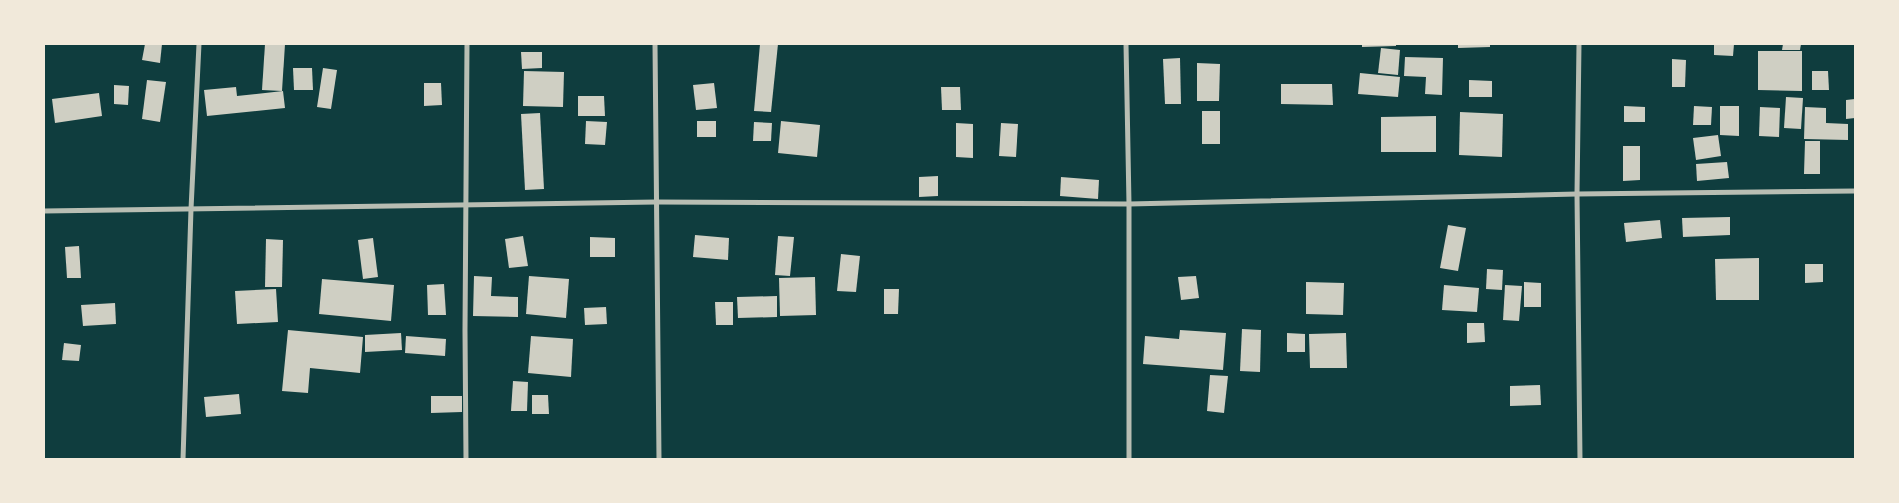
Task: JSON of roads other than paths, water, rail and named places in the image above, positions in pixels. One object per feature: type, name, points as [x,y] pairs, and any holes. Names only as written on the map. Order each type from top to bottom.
[{"type":"street","points":[[183,459],[191,209],[199,44]]},
{"type":"street","points":[[466,459],[467,44]]},
{"type":"street","points":[[655,44],[659,459]]},
{"type":"street","points":[[1126,44],[1129,204],[1129,459]]},
{"type":"street","points":[[1579,44],[1577,194],[1580,459]]},
{"type":"street","points":[[44,211],[656,202],[1129,204],[1577,194],[1855,192]]}]
